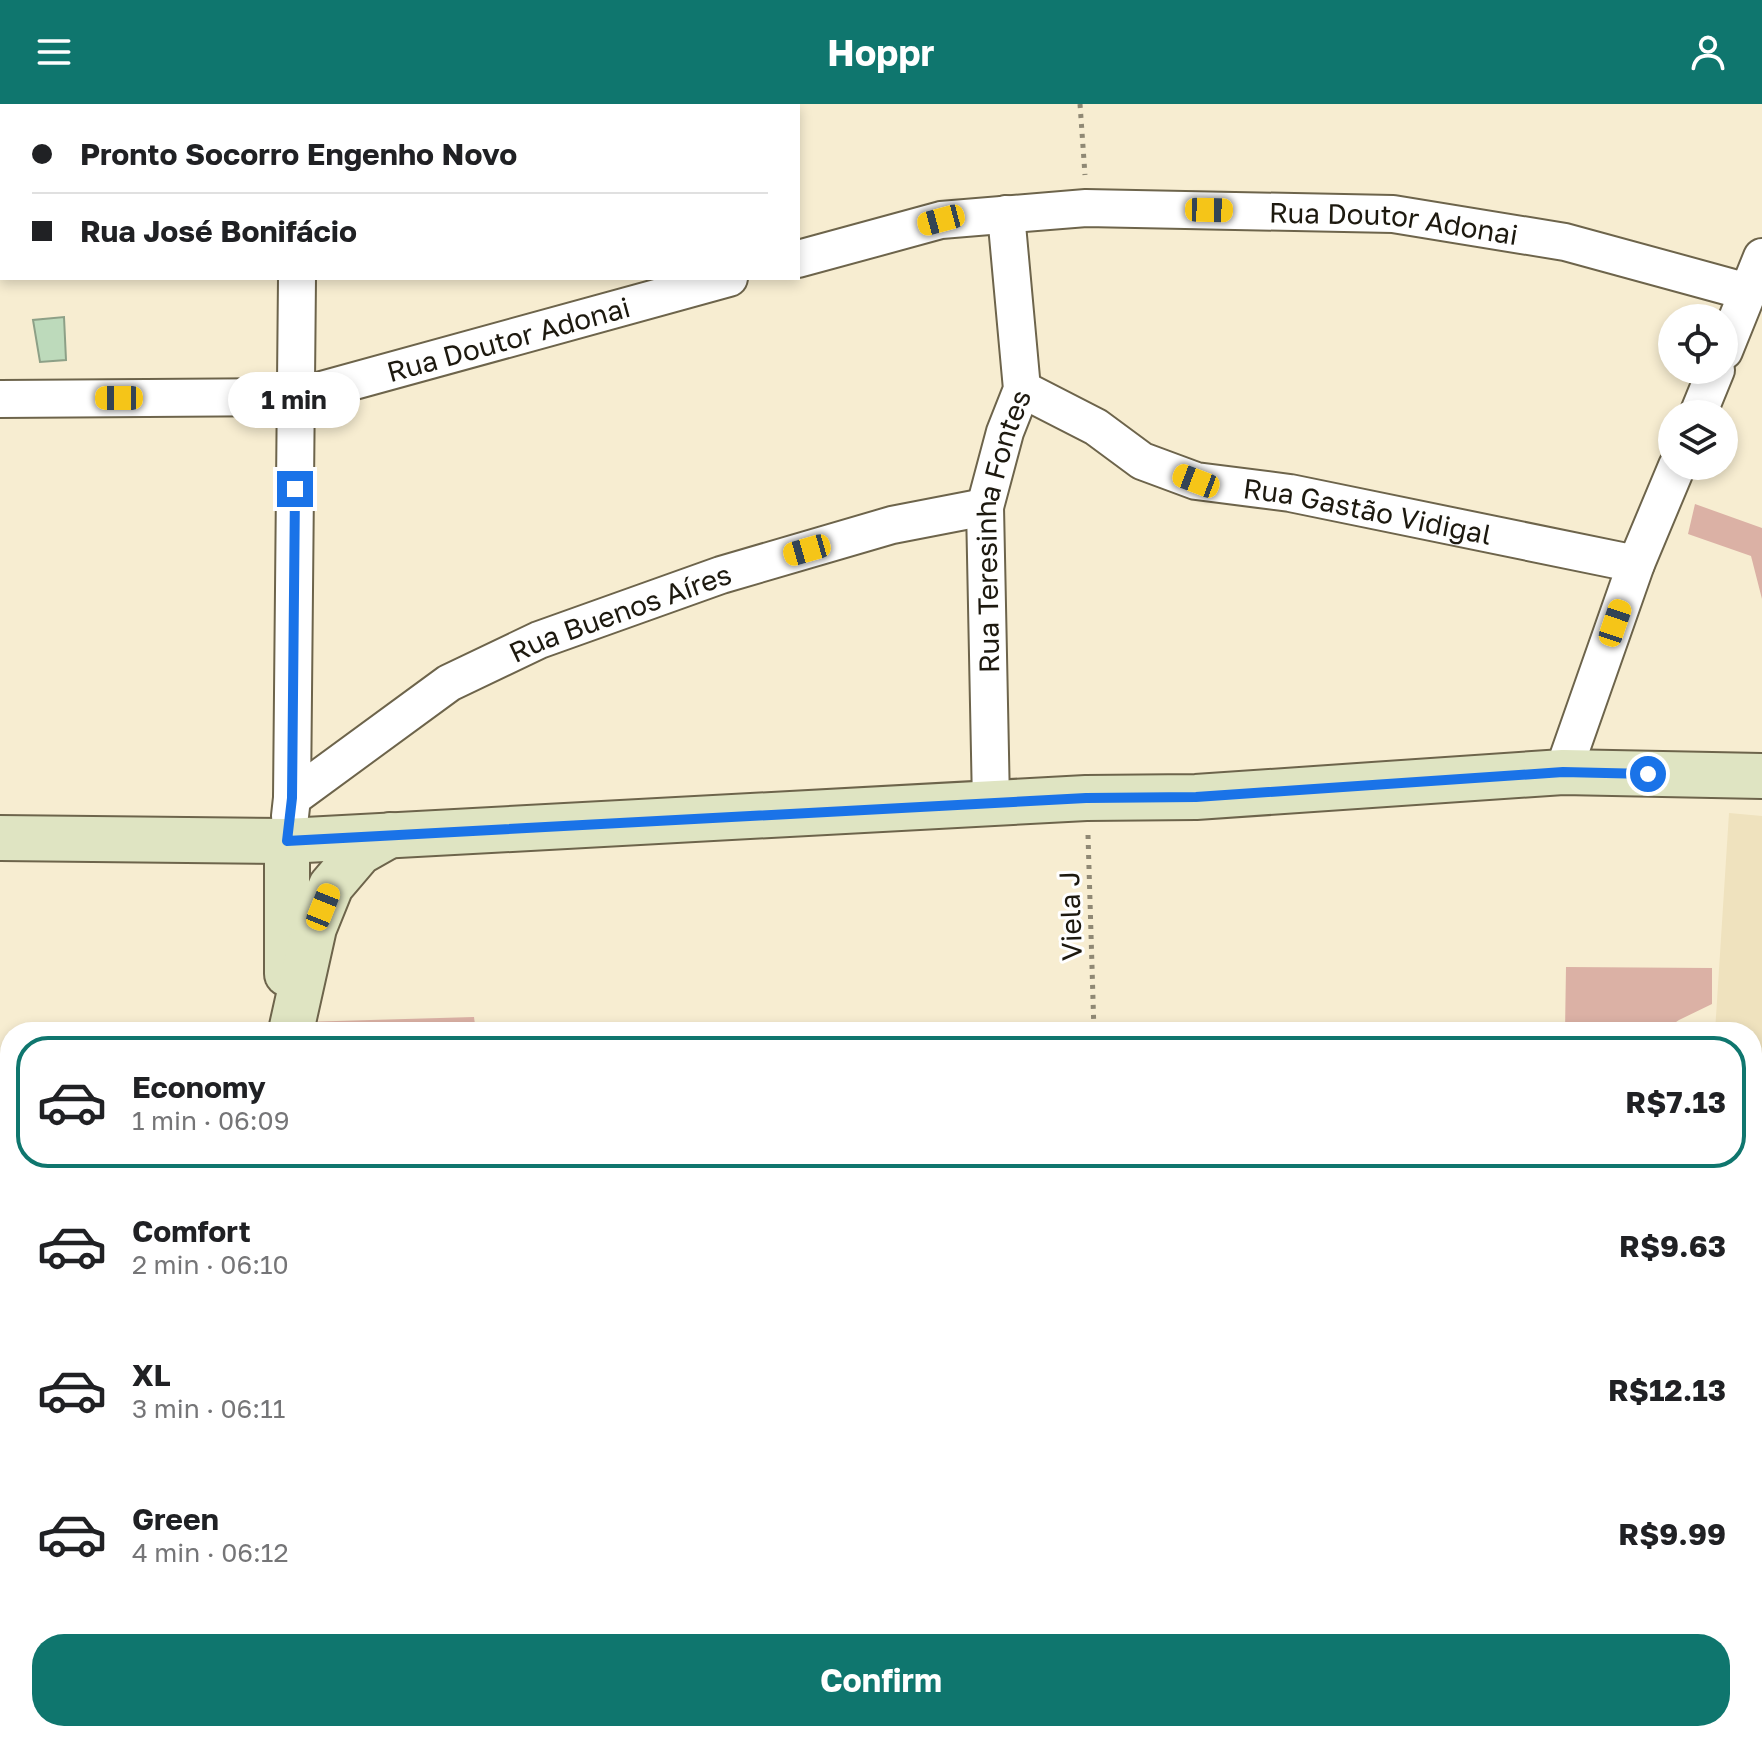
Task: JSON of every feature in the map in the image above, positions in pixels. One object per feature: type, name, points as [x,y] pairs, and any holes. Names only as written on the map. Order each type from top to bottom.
[{"type":"street","name":"Rua Doutor Adonai","points":[[800,258],[941,220],[1086,208],[1393,214],[1565,242],[1748,292]]},
{"type":"street","name":"Rua Teresinha Fontes","points":[[991,803],[985,507],[1005,432],[1022,389],[1006,214]]},
{"type":"street","points":[[1738,317],[1762,257]]},
{"type":"street","points":[[290,1022],[285,959],[287,841],[292,798],[297,280]]},
{"type":"street","name":"Rua Doutor Adonai","points":[[0,399],[296,397],[722,280]]},
{"type":"street","name":"Rua Gastão Vidigal","points":[[1022,389],[1096,427],[1142,461],[1196,481],[1290,493],[1636,564]]},
{"type":"street","points":[[1563,772],[1636,564],[1671,480]]},
{"type":"street","name":"Rua Buenos Aíres","points":[[292,798],[449,683],[539,640],[721,575],[892,525],[985,507]]},
{"type":"street","points":[[0,838],[287,841],[1086,798],[1196,797],[1563,772],[1762,776]]},
{"type":"street","points":[[293,1022],[314,928],[331,886],[360,852],[390,835]]},
{"type":"path","points":[[1080,104],[1086,208]]},
{"type":"path","name":"Viela J","points":[[1086,798],[1094,1022]]},
{"type":"shaded area","points":[[64,317],[66,360],[40,362],[33,320]]},
{"type":"shaded area","points":[[1695,504],[1762,528],[1762,599],[1751,556],[1688,534]]},
{"type":"shaded area","points":[[1729,813],[1762,816],[1762,1022],[1716,1022]]},
{"type":"shaded area","points":[[1566,967],[1712,968],[1712,1004],[1676,1022],[1565,1022]]},
{"type":"shaded area","points":[[474,1017],[475,1022],[302,1022]]},
{"type":"route","points":[[295,489],[292,798],[287,841],[1086,798],[1196,797],[1563,772],[1648,774]]}]
